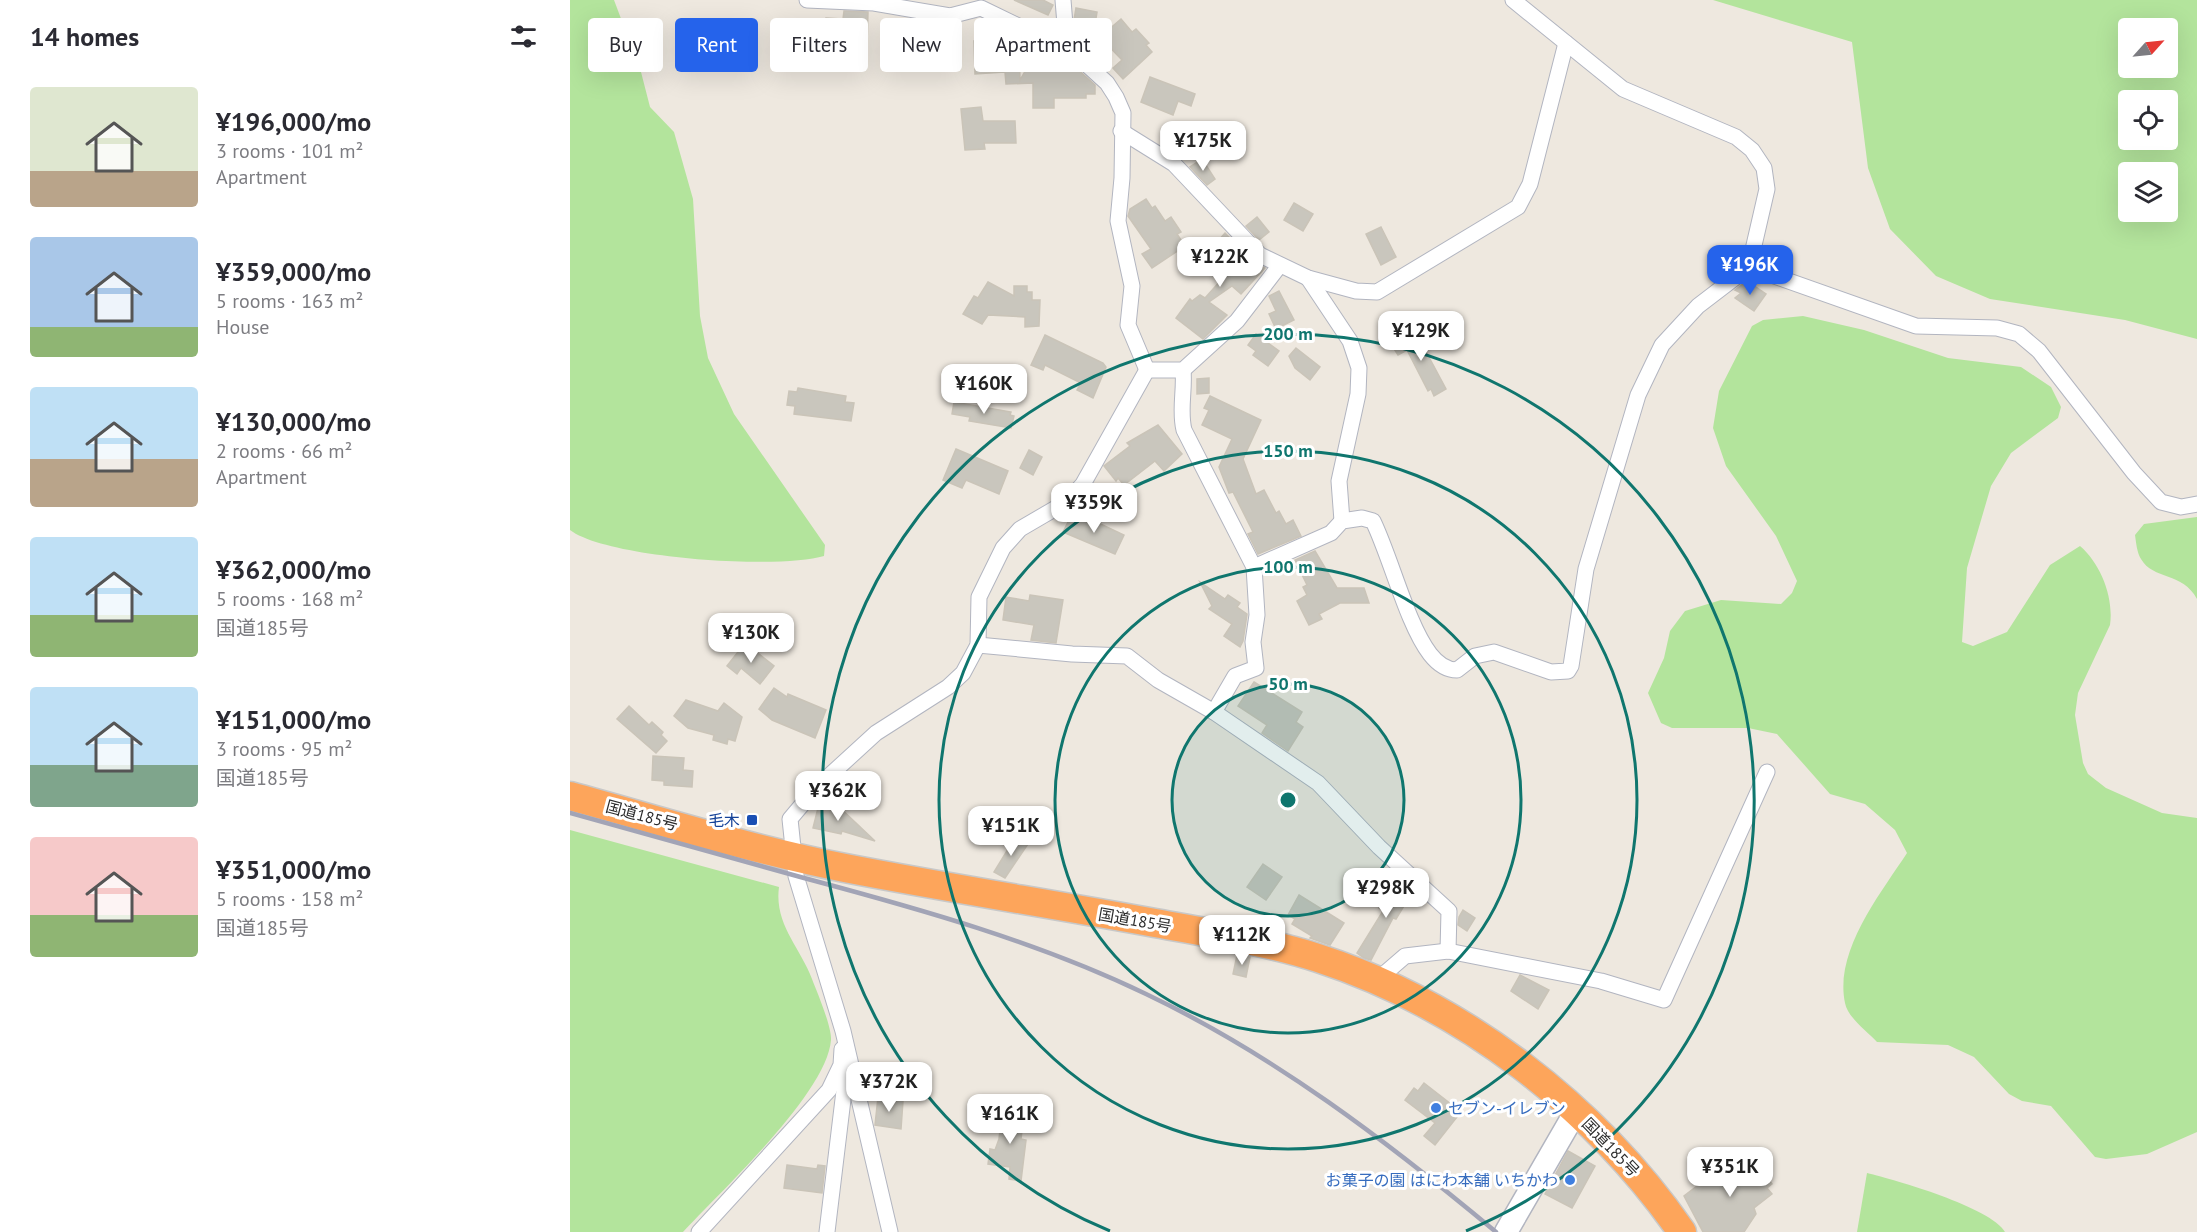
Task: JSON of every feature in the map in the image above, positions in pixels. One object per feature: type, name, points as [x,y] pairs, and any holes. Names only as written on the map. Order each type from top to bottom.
[{"type":"highway","name":"国道185号","points":[[570,796],[843,868],[1231,937],[1316,957],[1413,996],[1469,1030],[1576,1111],[1633,1169],[1682,1232]]},
{"type":"street","points":[[807,0],[874,3],[950,16],[981,8],[1002,18]]},
{"type":"street","points":[[1063,0],[1064,18]]},
{"type":"street","points":[[1254,567],[1331,533],[1342,521],[1362,518],[1373,521],[1411,616],[1429,652],[1440,665],[1457,670],[1476,656],[1494,652],[1551,672],[1568,671],[1571,666],[1586,569],[1638,395],[1662,345],[1698,306],[1749,267],[1767,189],[1764,168],[1752,150],[1736,137],[1623,89],[1513,0]]},
{"type":"street","points":[[1121,131],[1174,164],[1260,255],[1308,279],[1356,291],[1377,292],[1518,207],[1530,184],[1566,43]]},
{"type":"street","points":[[1095,72],[1107,83],[1123,113],[1122,178],[1118,221],[1132,286],[1128,325],[1147,370]]},
{"type":"street","points":[[1147,370],[1184,370],[1238,321],[1280,265]]},
{"type":"street","points":[[1749,267],[1916,326],[1997,328],[2019,334],[2039,351],[2134,473],[2161,502],[2181,507],[2197,504]]},
{"type":"street","points":[[1308,279],[1350,341],[1359,368],[1358,394],[1339,480],[1342,521]]},
{"type":"street","points":[[890,1232],[843,1031],[796,876],[790,819],[816,787],[876,733],[948,687],[963,673],[978,645],[980,597],[1003,548],[1020,529],[1068,501],[1083,484],[1147,370]]},
{"type":"street","points":[[1184,370],[1185,394],[1180,414],[1184,430],[1254,567],[1257,615],[1252,642],[1256,668],[1235,676],[1214,712]]},
{"type":"street","points":[[978,645],[1072,654],[1127,656],[1158,680],[1214,712],[1318,783],[1379,847],[1449,911],[1448,951]]},
{"type":"street","points":[[1376,981],[1406,956],[1448,951],[1601,981],[1664,1000],[1767,772]]},
{"type":"street","points":[[699,1232],[829,1090],[841,1065],[843,1031]]},
{"type":"street","points":[[827,1232],[844,1091],[852,1073]]},
{"type":"street","points":[[1506,1232],[1576,1111]]},
{"type":"green space","points":[[570,0],[614,0],[621,18],[588,18],[588,72],[641,72],[650,107],[674,132],[693,199],[700,316],[708,358],[734,414],[825,545],[824,556],[801,560],[770,562],[693,559],[618,548],[589,540],[570,530]]},
{"type":"green space","points":[[1713,0],[2197,0],[2197,339],[2125,320],[1990,299],[1936,276],[1890,229],[1868,168],[1852,42]]},
{"type":"green space","points":[[1803,316],[1864,330],[1948,358],[2021,367],[2051,387],[2061,407],[2058,418],[2011,453],[1991,486],[1967,568],[1962,642],[1973,646],[2007,632],[2050,565],[2080,546],[2100,572],[2108,593],[2111,615],[2110,625],[2078,693],[2075,715],[2083,763],[2088,774],[2106,788],[2162,813],[2197,818],[2197,1132],[2147,1154],[2106,1159],[2095,1157],[2051,1106],[2022,1101],[2009,1094],[1974,1057],[1948,1045],[1877,1042],[1858,1024],[1847,1009],[1843,983],[1846,963],[1862,924],[1907,853],[1895,830],[1865,804],[1830,794],[1777,734],[1748,728],[1672,728],[1661,723],[1648,693],[1664,658],[1670,631],[1685,611],[1721,600],[1781,604],[1792,593],[1797,581],[1776,536],[1726,466],[1713,428],[1719,391],[1752,326],[1763,320]]},
{"type":"green space","points":[[2197,517],[2197,599],[2184,584],[2146,566],[2139,554],[2135,535],[2144,524]]},
{"type":"green space","points":[[570,830],[779,887],[778,900],[784,924],[807,967],[831,1034],[825,1062],[812,1087],[770,1140],[683,1232],[570,1232]]},
{"type":"green space","points":[[1867,1173],[1919,1188],[1962,1204],[1981,1213],[2005,1232],[1857,1232]]},
{"type":"building","points":[[1014,0],[1043,0],[1053,5],[1048,15]]},
{"type":"building","points":[[1076,8],[1097,12],[1096,18],[1074,18]]},
{"type":"building","points":[[844,11],[868,12],[868,18],[843,18]]},
{"type":"building","points":[[1121,19],[1132,32],[1136,29],[1149,43],[1146,45],[1152,52],[1123,79],[1113,68],[1122,60],[1112,50],[1112,27]]},
{"type":"building","points":[[975,72],[1005,72],[975,74]]},
{"type":"building","points":[[1005,72],[1020,72],[1020,80],[1025,72],[1081,72],[1095,85],[1095,94],[1086,94],[1086,98],[1054,98],[1054,108],[1033,108],[1033,83],[1006,84]]},
{"type":"building","points":[[1150,77],[1195,94],[1191,106],[1178,101],[1173,115],[1141,102]]},
{"type":"building","points":[[981,107],[983,121],[1015,121],[1016,143],[984,143],[985,149],[965,150],[961,109]]},
{"type":"building","points":[[1202,159],[1215,179],[1207,185],[1190,167]]},
{"type":"building","points":[[1146,199],[1152,208],[1155,206],[1165,221],[1171,217],[1181,232],[1177,234],[1185,246],[1152,268],[1142,254],[1151,249],[1128,216],[1130,209]]},
{"type":"building","points":[[1294,203],[1313,214],[1303,231],[1284,220]]},
{"type":"building","points":[[1257,217],[1269,232],[1259,240],[1246,226]]},
{"type":"building","points":[[1381,227],[1396,257],[1381,265],[1366,234]]},
{"type":"building","points":[[1225,233],[1253,262],[1265,268],[1241,294],[1232,286],[1209,302],[1227,315],[1203,339],[1176,318],[1190,299],[1192,301],[1200,295],[1205,298],[1231,269],[1210,250]]},
{"type":"building","points":[[1747,281],[1766,294],[1754,311],[1735,298],[1741,293],[1735,290]]},
{"type":"building","points":[[988,282],[1014,296],[1014,286],[1027,286],[1027,292],[1032,292],[1032,300],[1040,300],[1039,326],[1025,327],[1025,317],[988,315],[982,324],[963,314],[974,296],[978,298]]},
{"type":"building","points":[[1279,291],[1294,320],[1276,329],[1269,314],[1276,311],[1269,296]]},
{"type":"building","points":[[1415,331],[1446,389],[1434,396],[1431,389],[1428,391],[1407,350],[1398,355],[1391,344]]},
{"type":"building","points":[[1256,334],[1279,351],[1268,366],[1253,355],[1256,351],[1248,345]]},
{"type":"building","points":[[1045,335],[1103,363],[1106,367],[1093,398],[1077,390],[1081,383],[1045,365],[1043,370],[1031,365]]},
{"type":"building","points":[[1296,348],[1320,367],[1310,380],[1295,368],[1289,356]]},
{"type":"building","points":[[1209,378],[1209,393],[1197,394],[1197,379]]},
{"type":"building","points":[[798,388],[846,396],[845,402],[854,403],[851,421],[794,414],[795,406],[787,405],[789,391],[797,392]]},
{"type":"building","points":[[1210,396],[1261,420],[1243,459],[1256,494],[1264,490],[1276,513],[1279,511],[1286,524],[1293,520],[1301,536],[1258,554],[1248,534],[1253,532],[1233,492],[1229,493],[1219,467],[1232,439],[1202,425],[1209,410],[1204,408]]},
{"type":"building","points":[[954,402],[1011,412],[1010,415],[1014,416],[1011,428],[969,421],[970,417],[952,414]]},
{"type":"building","points":[[1158,425],[1182,454],[1164,471],[1155,461],[1124,485],[1118,478],[1116,481],[1104,466],[1130,446],[1127,443]]},
{"type":"building","points":[[956,449],[1008,471],[999,494],[966,480],[962,488],[943,480]]},
{"type":"building","points":[[1029,450],[1042,457],[1033,475],[1020,468]]},
{"type":"building","points":[[1072,514],[1088,522],[1090,519],[1124,535],[1115,554],[1063,532]]},
{"type":"building","points":[[1315,551],[1337,588],[1364,588],[1369,603],[1340,603],[1319,614],[1322,619],[1309,625],[1297,601],[1307,595],[1303,587],[1307,585],[1295,560]]},
{"type":"building","points":[[1200,582],[1225,599],[1228,595],[1240,603],[1237,607],[1247,614],[1240,647],[1224,636],[1232,624],[1209,609],[1212,606]]},
{"type":"building","points":[[1030,595],[1063,600],[1056,643],[1031,640],[1034,625],[1003,620],[1006,597],[1029,601]]},
{"type":"building","points":[[745,643],[774,666],[760,684],[741,668],[737,674],[727,666]]},
{"type":"building","points":[[1254,682],[1302,712],[1296,722],[1303,727],[1288,751],[1262,733],[1267,725],[1238,706]]},
{"type":"building","points":[[774,688],[787,697],[788,694],[826,710],[815,738],[772,720],[759,709]]},
{"type":"building","points":[[686,700],[718,711],[724,703],[742,717],[735,741],[728,739],[727,744],[713,740],[714,735],[688,728],[674,716]]},
{"type":"building","points":[[629,706],[649,725],[652,722],[663,732],[661,735],[667,741],[656,753],[617,719]]},
{"type":"building","points":[[653,756],[684,758],[683,770],[693,771],[692,787],[664,785],[664,781],[652,780]]},
{"type":"building","points":[[826,804],[838,806],[875,841],[842,831],[841,834],[813,828],[818,808],[825,810]]},
{"type":"building","points":[[1016,836],[1028,844],[1005,878],[994,872]]},
{"type":"building","points":[[1263,864],[1282,877],[1266,900],[1247,887]]},
{"type":"building","points":[[1398,880],[1413,891],[1396,919],[1393,918],[1371,960],[1364,958],[1357,953],[1383,911],[1379,908]]},
{"type":"building","points":[[1299,895],[1344,923],[1330,945],[1310,938],[1312,936],[1292,924],[1295,919],[1288,915]]},
{"type":"building","points":[[1463,910],[1475,918],[1467,931],[1458,925]]},
{"type":"building","points":[[1237,955],[1250,957],[1246,977],[1233,974]]},
{"type":"building","points":[[1520,975],[1549,990],[1538,1009],[1511,991]]},
{"type":"building","name":"セブン-イレブン","points":[[1424,1083],[1461,1112],[1435,1145],[1424,1136],[1435,1123],[1405,1100],[1414,1088],[1418,1091]]},
{"type":"building","points":[[878,1097],[903,1101],[901,1129],[875,1125]]},
{"type":"building","points":[[1002,1111],[1024,1114],[1021,1139],[1026,1140],[1021,1181],[1009,1179],[1010,1167],[988,1164],[990,1149],[995,1150],[999,1139]]},
{"type":"building","name":"お菓子の園 はにわ本舗 いちかわ","points":[[1568,1151],[1595,1166],[1572,1208],[1545,1194]]},
{"type":"building","points":[[1748,1153],[1772,1184],[1767,1188],[1772,1194],[1754,1208],[1756,1214],[1744,1232],[1703,1232],[1684,1196],[1710,1176],[1713,1180]]},
{"type":"building","points":[[787,1165],[817,1169],[818,1165],[825,1166],[822,1193],[784,1188]]},
{"type":"railway","points":[[570,813],[978,928],[1105,975],[1193,1018],[1285,1072],[1372,1133],[1496,1232]]},
{"type":"place","name":"毛木","points":[[752,820]]},
{"type":"place","name":"セブン-イレブン","points":[[1436,1108]]},
{"type":"place","name":"お菓子の園 はにわ本舗 いちかわ","points":[[1570,1180]]}]
